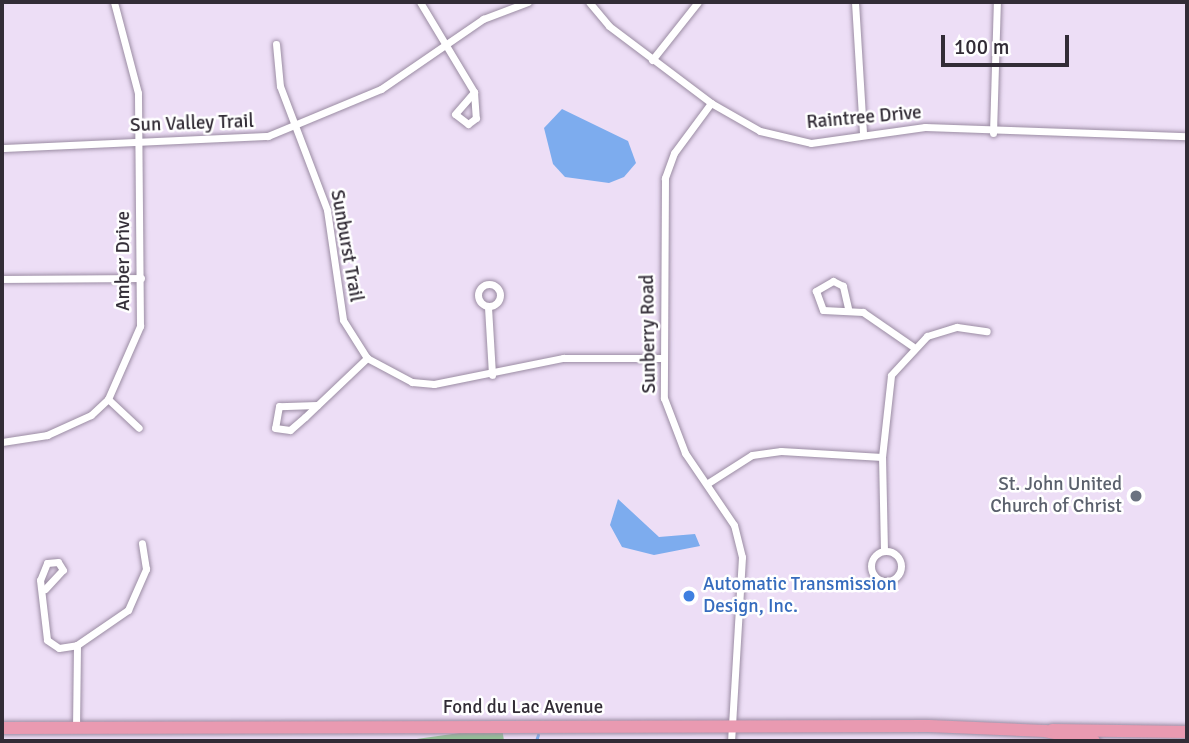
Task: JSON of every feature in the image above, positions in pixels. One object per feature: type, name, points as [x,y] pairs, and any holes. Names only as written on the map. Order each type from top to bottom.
[{"type":"main road","name":"Fond du Lac Avenue","points":[[2,728],[731,727],[1187,732]]},
{"type":"main road","name":"Fond du Lac Avenue","points":[[1045,731],[1094,741]]},
{"type":"street","name":"Amber Drive","points":[[2,442],[47,435],[91,415],[108,399],[140,326],[138,93],[114,2]]},
{"type":"street","points":[[420,2],[474,92]]},
{"type":"street","name":"Sun Valley Trail","points":[[2,148],[256,137],[296,128],[397,80],[483,19],[528,2]]},
{"type":"street","name":"Raintree Drive","points":[[589,2],[652,60],[711,103],[760,131],[811,143],[925,127],[993,133],[1187,136]]},
{"type":"street","points":[[652,60],[698,2]]},
{"type":"street","points":[[855,2],[863,134]]},
{"type":"street","points":[[993,133],[997,2]]},
{"type":"street","name":"Sunburst Trail","points":[[276,44],[280,86],[327,210],[343,320],[367,358],[412,382],[492,375],[563,358],[664,358]]},
{"type":"street","name":"Sunberry Road","points":[[711,103],[674,153],[665,178],[664,358],[670,422],[734,525],[742,557],[731,741]]},
{"type":"street","points":[[2,279],[141,278]]},
{"type":"street","points":[[848,308],[843,286],[833,281],[816,291],[823,310],[848,308],[884,321],[912,346]]},
{"type":"street","points":[[488,307],[492,375]]},
{"type":"street","points":[[884,551],[882,457],[891,375],[912,346],[957,327],[987,331]]},
{"type":"street","points":[[317,405],[279,406],[275,428],[290,430],[317,405],[367,358]]},
{"type":"street","points":[[108,399],[139,428]]},
{"type":"street","points":[[708,483],[752,455],[781,451],[882,457]]},
{"type":"street","points":[[45,589],[47,640],[60,648],[77,645],[128,610],[146,569],[142,543]]},
{"type":"street","points":[[884,551],[901,564],[888,581],[872,571],[872,561],[884,551]]},
{"type":"street","points":[[76,728],[77,645]]},
{"type":"green space","points":[[502,727],[503,741],[402,741]]},
{"type":"water","points":[[562,109],[628,141],[636,163],[624,177],[609,183],[565,177],[553,164],[544,128]]},
{"type":"water","points":[[618,499],[659,537],[695,534],[700,546],[654,555],[622,547],[610,525]]},
{"type":"waterway","points":[[536,741],[538,735]]},
{"type":"place","name":"St. John United Church of Christ","points":[[1136,496]]},
{"type":"place","name":"Automatic Transmission Design, Inc.","points":[[689,596]]}]
